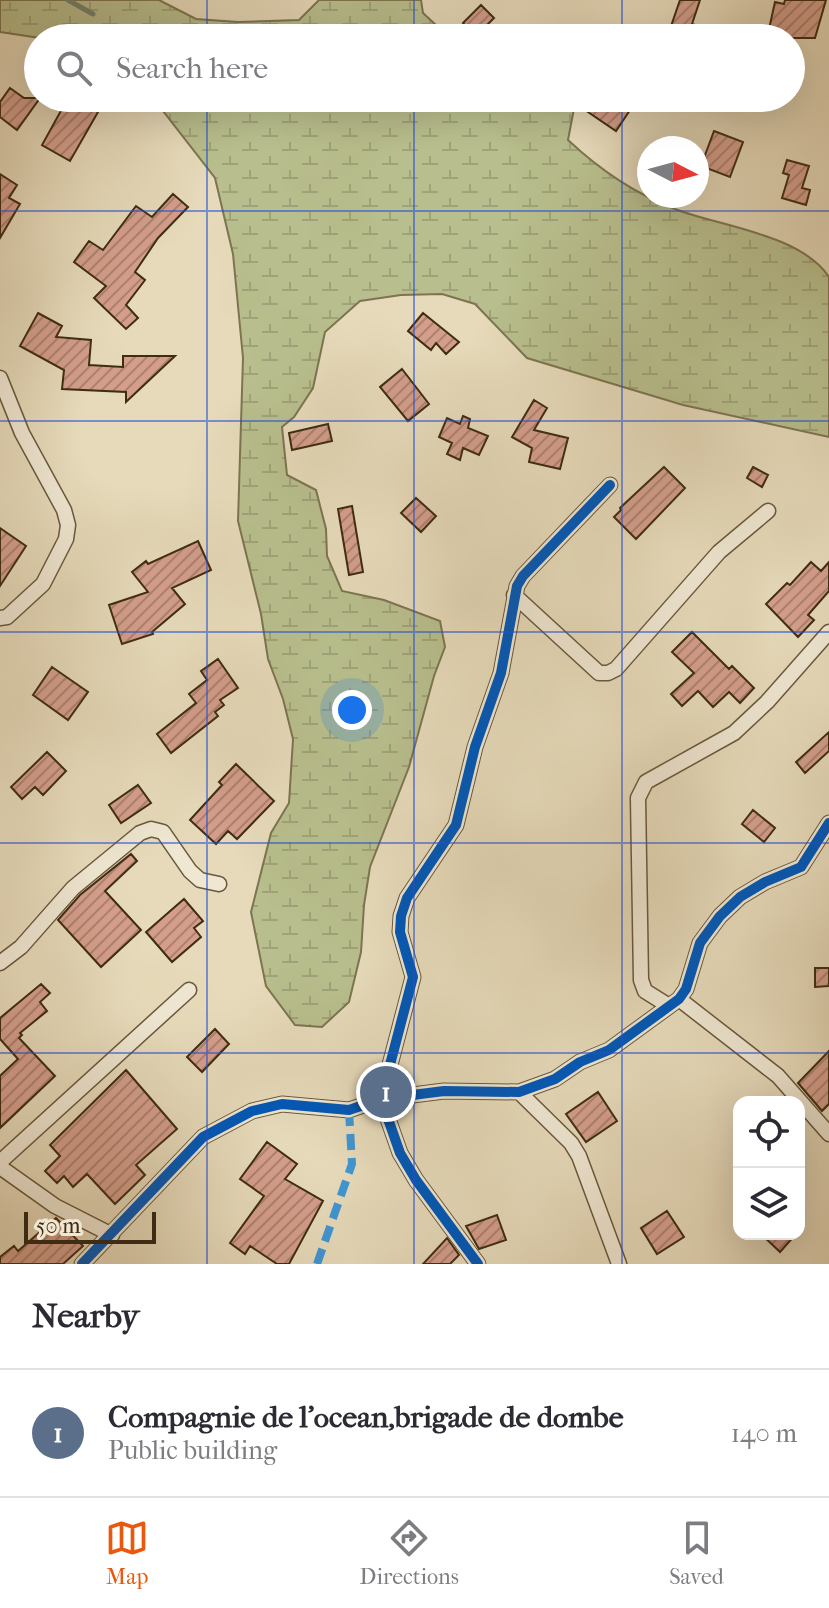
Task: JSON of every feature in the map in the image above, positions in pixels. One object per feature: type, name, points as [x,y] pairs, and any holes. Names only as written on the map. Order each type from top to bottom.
[{"type":"street","points":[[0,378],[22,433],[64,510],[68,525],[66,539],[43,584],[7,617],[0,618]]},
{"type":"street","points":[[478,1264],[416,1180],[400,1153],[381,1099],[413,977],[400,932],[401,916],[407,898],[456,825],[475,747],[501,673],[514,595],[523,576],[610,485]]},
{"type":"street","points":[[514,595],[599,673],[608,673],[616,669],[719,552],[768,511]]},
{"type":"street","points":[[829,632],[767,702],[734,733],[646,782],[638,798],[641,980],[645,991],[674,1003],[778,1076],[829,1134]]},
{"type":"street","points":[[82,1264],[203,1137],[252,1111],[282,1104],[349,1110],[381,1099],[444,1091],[519,1092],[555,1079],[580,1062],[609,1050],[674,1003],[686,989],[700,943],[720,916],[740,897],[765,882],[801,867],[829,823]]},
{"type":"street","points":[[0,963],[21,947],[73,888],[140,833],[151,829],[163,832],[190,871],[200,880],[219,884]]},
{"type":"street","points":[[112,1235],[55,1206],[0,1165],[189,990]]},
{"type":"street","points":[[519,1092],[571,1143],[579,1156],[619,1264]]},
{"type":"green space","points":[[0,0],[159,0],[196,19],[238,22],[299,20],[319,0],[421,0],[423,13],[435,24],[24,24],[24,36],[0,32]]},
{"type":"green space","points":[[164,112],[573,112],[568,140],[605,171],[637,191],[637,208],[673,208],[758,233],[799,251],[816,262],[829,277],[829,437],[683,405],[527,358],[475,304],[442,294],[401,295],[360,301],[325,332],[313,388],[294,417],[282,427],[287,475],[316,490],[326,529],[327,556],[342,591],[384,600],[440,621],[445,647],[409,767],[370,867],[361,952],[349,1002],[322,1027],[295,1025],[266,986],[251,912],[271,833],[289,803],[293,739],[268,659],[261,614],[238,521],[243,358],[233,254],[215,178]]},
{"type":"building","points":[[680,0],[700,0],[692,24],[672,24]]},
{"type":"building","points":[[785,0],[826,0],[815,38],[805,38],[805,24],[770,24],[775,2],[784,4]]},
{"type":"building","points":[[481,5],[494,18],[488,24],[463,23]]},
{"type":"building","points":[[10,88],[24,98],[24,112],[30,112],[17,130],[0,117],[0,102]]},
{"type":"building","points":[[60,112],[98,112],[70,161],[42,145]]},
{"type":"building","points":[[588,112],[629,112],[616,131]]},
{"type":"building","points":[[714,131],[743,142],[730,177],[709,169],[709,144]]},
{"type":"building","points":[[787,160],[809,166],[802,188],[810,190],[806,205],[782,198],[789,175],[783,173]]},
{"type":"building","points":[[0,174],[17,185],[9,198],[20,204],[0,238]]},
{"type":"building","points":[[173,194],[188,207],[158,238],[135,272],[145,280],[126,305],[138,318],[126,329],[94,298],[106,286],[74,262],[89,241],[103,250],[136,206],[152,217]]},
{"type":"building","points":[[38,313],[62,326],[56,337],[91,340],[89,365],[123,367],[123,356],[175,356],[126,402],[126,392],[62,389],[64,370],[20,346]]},
{"type":"building","points":[[423,313],[459,342],[446,354],[436,343],[431,350],[408,331]]},
{"type":"building","points":[[402,369],[429,404],[408,421],[380,387]]},
{"type":"building","points":[[534,400],[547,408],[534,430],[568,438],[560,469],[529,462],[532,448],[512,437]]},
{"type":"building","points":[[463,416],[470,419],[468,428],[488,436],[479,455],[463,448],[460,460],[447,454],[452,443],[439,437],[447,418],[460,424]]},
{"type":"building","points":[[328,424],[332,441],[292,450],[289,433]]},
{"type":"building","points":[[664,467],[685,488],[636,539],[614,517]]},
{"type":"building","points":[[753,467],[768,475],[762,487],[747,478]]},
{"type":"building","points":[[416,498],[436,516],[421,532],[401,513]]},
{"type":"building","points":[[352,506],[363,572],[349,575],[338,509]]},
{"type":"building","points":[[0,528],[26,546],[0,586]]},
{"type":"building","points":[[198,541],[211,570],[172,588],[185,604],[153,634],[122,644],[109,605],[148,592],[132,572],[146,561],[148,564]]},
{"type":"building","points":[[811,562],[821,571],[829,562],[829,591],[808,615],[814,620],[798,637],[766,604],[787,583],[790,585]]},
{"type":"building","points":[[692,632],[729,669],[732,666],[754,688],[740,703],[729,692],[713,707],[698,691],[682,706],[671,694],[694,673],[672,652]]},
{"type":"building","points":[[218,659],[238,688],[220,700],[224,705],[215,712],[218,716],[171,753],[157,734],[196,703],[189,694],[207,680],[201,671]]},
{"type":"building","points":[[52,667],[88,692],[68,720],[33,695]]},
{"type":"building","points":[[829,732],[829,751],[805,773],[796,762]]},
{"type":"building","points":[[47,752],[66,771],[43,795],[35,787],[22,799],[11,787]]},
{"type":"building","points":[[236,764],[274,801],[237,839],[228,831],[216,844],[190,820],[222,785],[219,782]]},
{"type":"building","points":[[138,785],[151,803],[121,823],[109,805]]},
{"type":"building","points":[[753,810],[775,828],[764,842],[742,824]]},
{"type":"building","points":[[131,854],[137,861],[105,891],[141,930],[101,967],[58,920],[80,895]]},
{"type":"building","points":[[184,899],[203,921],[194,928],[201,937],[172,962],[146,932]]},
{"type":"building","points":[[815,968],[829,968],[829,986],[815,987]]},
{"type":"building","points":[[41,984],[50,993],[40,1002],[47,1011],[20,1033],[19,1038],[55,1076],[0,1128],[0,1076],[18,1059],[0,1039],[0,1018]]},
{"type":"building","points":[[215,1029],[229,1044],[202,1072],[187,1057]]},
{"type":"building","points":[[829,1051],[829,1104],[822,1111],[798,1083]]},
{"type":"building","points":[[126,1070],[177,1129],[136,1165],[145,1175],[115,1204],[87,1174],[73,1187],[64,1176],[57,1183],[45,1171],[60,1156],[50,1145]]},
{"type":"building","points":[[598,1092],[617,1121],[586,1142],[566,1114]]},
{"type":"building","points":[[267,1142],[297,1164],[285,1179],[323,1201],[289,1264],[277,1264],[250,1246],[245,1254],[230,1243],[264,1196],[240,1179]]},
{"type":"building","points":[[667,1211],[684,1237],[657,1254],[641,1228]]},
{"type":"building","points":[[497,1215],[506,1240],[479,1249],[466,1226]]},
{"type":"building","points":[[56,1218],[83,1246],[63,1264],[0,1264],[0,1257],[14,1246],[18,1251]]},
{"type":"building","points":[[447,1238],[459,1255],[450,1264],[423,1264]]},
{"type":"building","points":[[767,1240],[791,1240],[780,1252]]},
{"type":"waterway","points":[[68,0],[93,14]]},
{"type":"marked path","points":[[317,1264],[352,1164],[349,1110]]},
{"type":"cycle path","points":[[478,1264],[416,1180],[400,1153],[381,1099],[413,977],[400,932],[401,916],[407,898],[456,825],[475,747],[501,673],[517,586],[610,485]]},
{"type":"cycle path","points":[[82,1264],[203,1137],[252,1111],[282,1104],[349,1110],[381,1099],[444,1091],[519,1092],[555,1079],[580,1062],[609,1050],[679,999],[686,989],[700,943],[720,916],[740,897],[765,882],[801,867],[829,823]]},
{"type":"place","name":"Compagnie de l'ocean,brigade de dombe","points":[[386,1092]]}]
